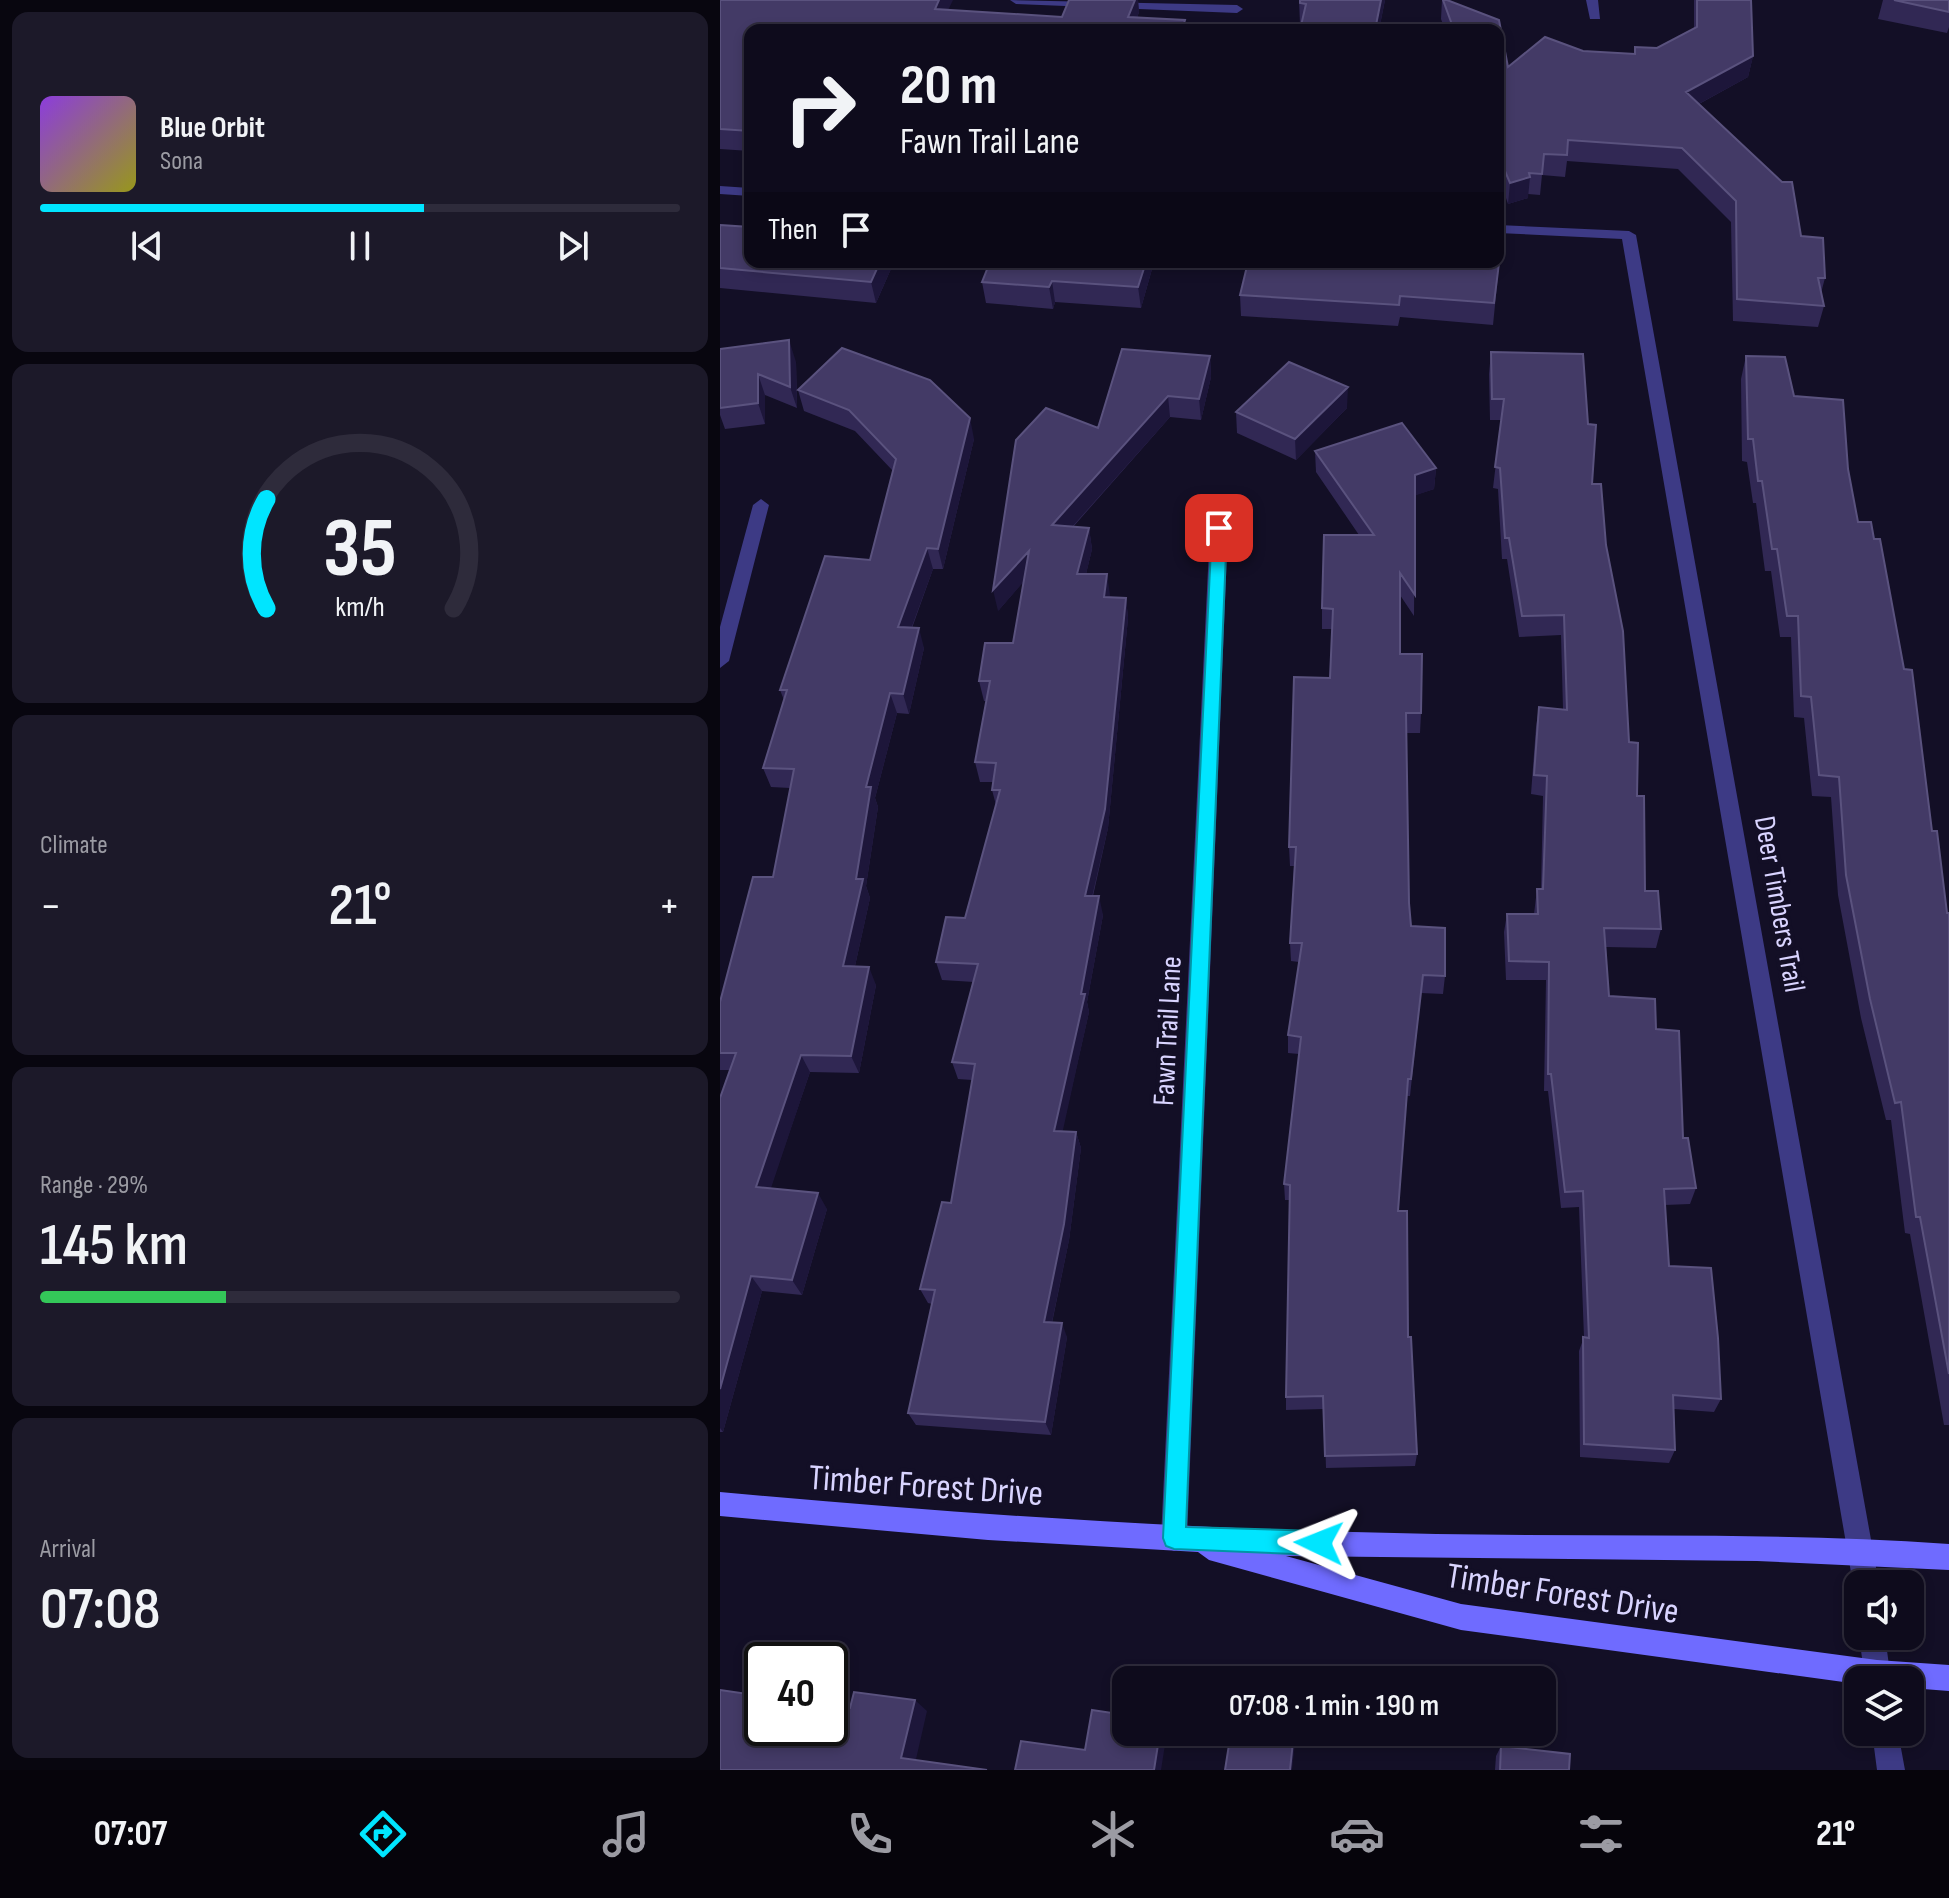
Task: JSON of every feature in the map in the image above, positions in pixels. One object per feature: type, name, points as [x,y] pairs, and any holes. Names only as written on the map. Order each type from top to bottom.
[{"type":"street","points":[[1016,0],[1237,9]]},
{"type":"street","points":[[1592,0],[1595,16]]},
{"type":"street","points":[[720,190],[744,192]]},
{"type":"street","name":"Deer Timbers Trail","points":[[1504,229],[1629,235],[1864,1570]]},
{"type":"street","points":[[720,661],[761,505]]},
{"type":"street","name":"Fawn Trail Lane","points":[[1174,1538],[1219,528]]},
{"type":"street","name":"Timber Forest Drive","points":[[720,1504],[1174,1538],[1435,1547],[1861,1549],[1949,1557]]},
{"type":"street","name":"Timber Forest Drive","points":[[1174,1538],[1461,1617],[1844,1671]]},
{"type":"street","name":"Timber Forest Drive","points":[[1924,1677],[1949,1678]]},
{"type":"street","points":[[1887,1746],[1891,1770]]},
{"type":"building","points":[[720,0],[939,0],[935,9],[1062,17],[1069,0],[1135,0],[1128,17],[1185,20],[1184,24],[744,24],[744,131],[720,129]]},
{"type":"building","points":[[1300,0],[1381,0],[1376,24],[1301,24],[1306,4],[1300,3]]},
{"type":"building","points":[[1443,0],[1499,20],[1500,24],[1452,24]]},
{"type":"building","points":[[1697,0],[1751,0],[1753,56],[1686,92],[1782,182],[1792,182],[1801,236],[1823,238],[1825,278],[1818,278],[1824,306],[1737,299],[1736,201],[1682,148],[1568,140],[1567,155],[1544,154],[1542,174],[1529,173],[1530,177],[1510,183],[1505,171],[1504,46],[1508,67],[1545,37],[1583,51],[1635,54],[1635,47],[1657,48],[1697,27]]},
{"type":"building","points":[[1894,0],[1949,0],[1949,12]]},
{"type":"building","points":[[720,225],[744,227],[744,268],[877,268],[871,282],[720,268]]},
{"type":"building","points":[[988,268],[1144,268],[1138,287],[1052,281],[1049,287],[982,282]]},
{"type":"building","points":[[1247,268],[1498,268],[1494,303],[1400,296],[1399,305],[1240,295]]},
{"type":"building","points":[[789,340],[790,387],[758,374],[758,403],[720,408],[720,349]]},
{"type":"building","points":[[842,348],[930,380],[970,418],[938,549],[927,548],[898,627],[919,628],[903,694],[890,693],[866,787],[871,787],[856,879],[863,879],[843,966],[869,967],[851,1056],[801,1055],[756,1187],[818,1193],[792,1280],[751,1276],[720,1389],[720,1098],[736,1053],[720,1053],[720,1002],[753,877],[773,877],[794,769],[763,768],[787,690],[780,690],[825,556],[870,560],[896,459],[849,410],[798,390]]},
{"type":"building","points":[[1122,349],[1210,356],[1199,399],[1168,396],[1052,525],[1089,528],[1077,574],[1107,574],[1104,597],[1126,598],[1105,809],[1085,896],[1099,896],[1081,994],[1085,994],[1054,1131],[1076,1132],[1064,1224],[1044,1322],[1062,1323],[1045,1422],[908,1413],[935,1290],[920,1289],[942,1202],[951,1203],[975,1064],[952,1062],[978,964],[936,962],[946,917],[965,918],[1000,790],[992,790],[996,763],[975,762],[990,681],[979,681],[985,643],[1013,643],[1029,551],[993,590],[1016,440],[1046,408],[1098,428]]},
{"type":"building","points":[[1491,352],[1583,354],[1588,424],[1596,425],[1592,484],[1601,484],[1606,545],[1623,631],[1629,742],[1638,743],[1637,796],[1644,796],[1645,891],[1658,891],[1661,929],[1604,928],[1609,996],[1655,999],[1656,1029],[1679,1031],[1683,1138],[1688,1138],[1696,1188],[1664,1189],[1669,1266],[1711,1268],[1718,1338],[1721,1399],[1673,1395],[1675,1450],[1584,1444],[1583,1337],[1589,1338],[1583,1191],[1565,1192],[1551,1074],[1548,1074],[1549,962],[1509,961],[1507,914],[1538,914],[1537,889],[1543,889],[1547,776],[1534,775],[1539,707],[1567,710],[1564,615],[1522,616],[1509,538],[1505,538],[1500,468],[1495,467],[1504,399],[1492,399]]},
{"type":"building","points":[[1746,356],[1785,357],[1794,396],[1843,400],[1848,469],[1858,522],[1871,522],[1874,539],[1880,539],[1904,669],[1912,670],[1932,831],[1937,831],[1949,913],[1949,1374],[1920,1217],[1916,1217],[1901,1102],[1895,1103],[1870,999],[1846,875],[1839,777],[1819,775],[1811,697],[1801,696],[1798,616],[1787,616],[1777,549],[1772,549],[1762,481],[1758,481],[1753,439],[1748,439]]},
{"type":"building","points":[[1289,362],[1348,387],[1295,439],[1236,412]]},
{"type":"building","points":[[1402,423],[1436,468],[1415,475],[1415,595],[1400,573],[1400,654],[1422,654],[1421,713],[1406,713],[1409,903],[1411,926],[1445,928],[1445,976],[1423,975],[1411,1079],[1408,1079],[1398,1211],[1407,1211],[1408,1337],[1411,1337],[1417,1454],[1325,1456],[1323,1396],[1286,1397],[1290,1185],[1284,1184],[1301,1037],[1288,1035],[1302,943],[1290,943],[1296,847],[1289,847],[1294,677],[1330,678],[1333,609],[1322,608],[1324,535],[1374,535],[1315,451]]},
{"type":"building","points":[[720,1690],[744,1693],[744,1746],[848,1746],[848,1708],[854,1692],[915,1700],[901,1758],[987,1770],[720,1770]]},
{"type":"building","points":[[1092,1710],[1112,1713],[1112,1746],[1158,1746],[1154,1770],[1015,1770],[1021,1741],[1085,1750]]},
{"type":"building","points":[[1229,1746],[1293,1746],[1290,1770],[1225,1770]]},
{"type":"building","points":[[1501,1746],[1570,1754],[1569,1770],[1500,1770]]},
{"type":"route","points":[[1219,528],[1174,1538],[1319,1543]]}]
